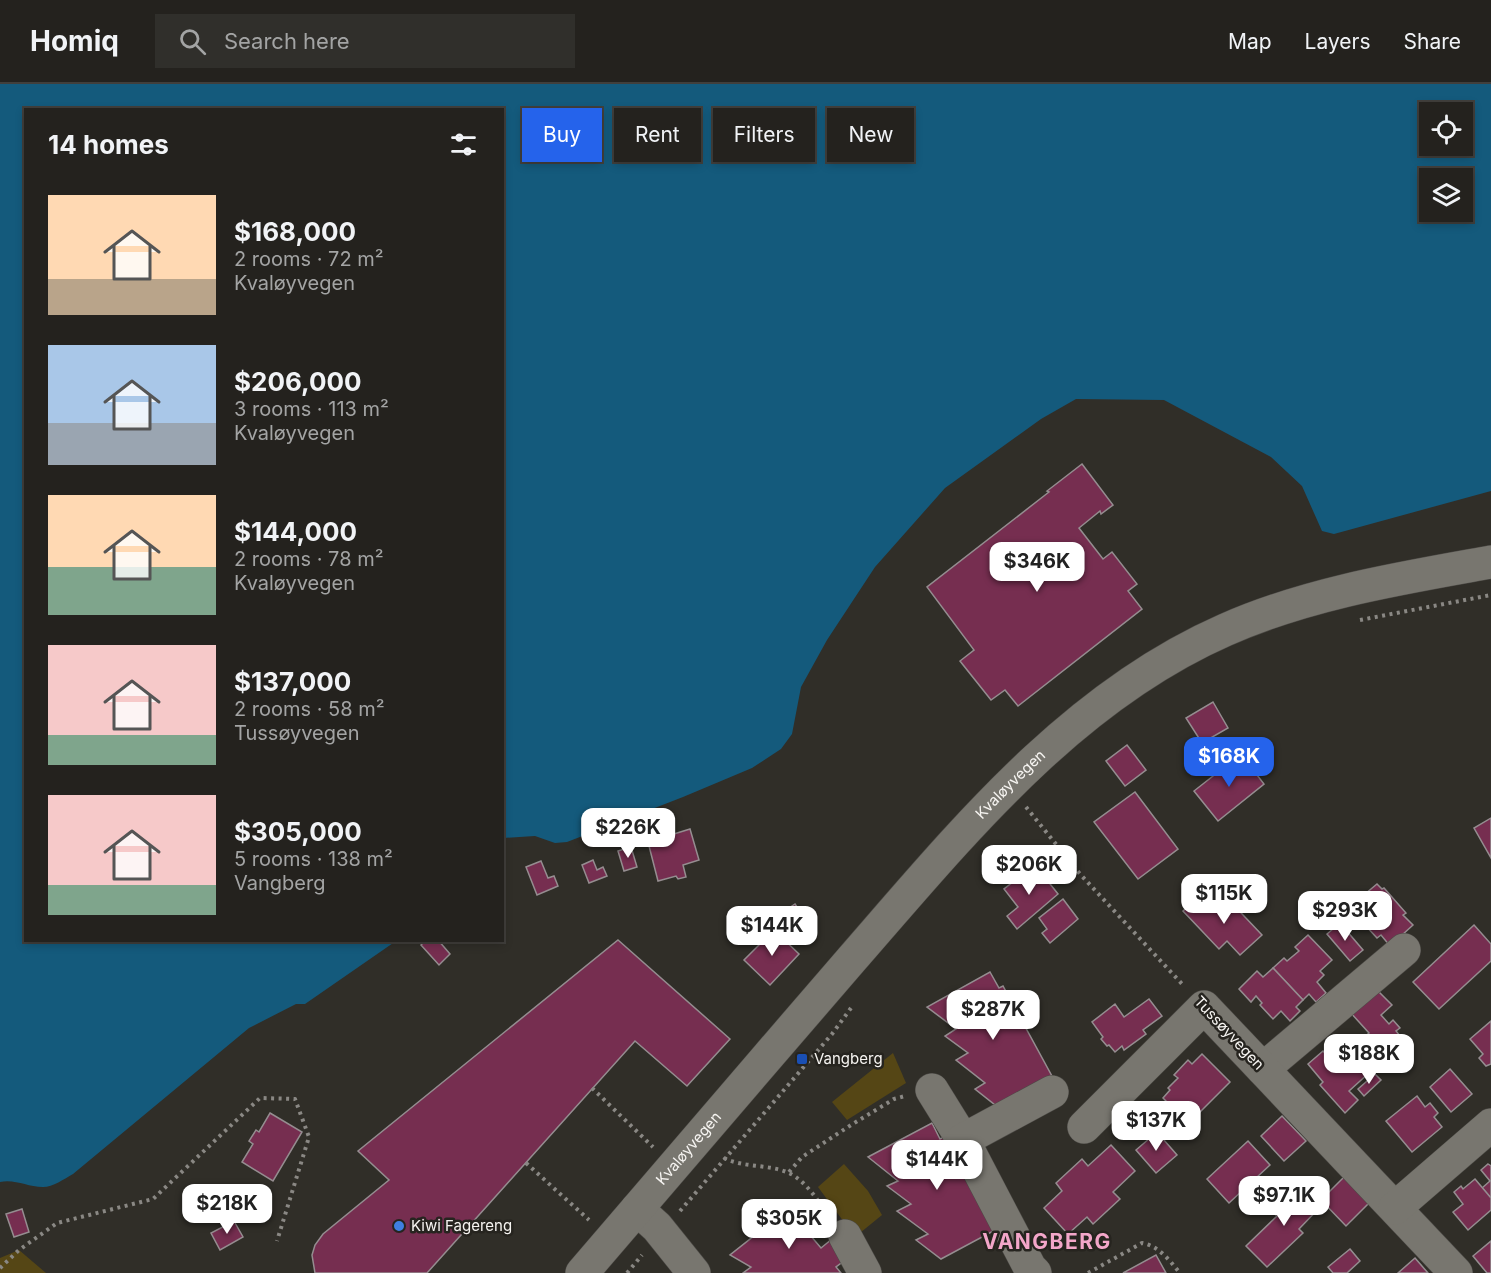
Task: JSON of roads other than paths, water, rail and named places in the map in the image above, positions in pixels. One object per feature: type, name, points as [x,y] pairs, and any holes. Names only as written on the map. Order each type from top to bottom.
[{"type":"street","name":"Kvaløyvegen","points":[[582,1273],[951,845],[1066,732],[1130,682],[1168,658],[1225,629],[1316,599],[1373,585],[1491,562]]},
{"type":"street","points":[[1263,1069],[1404,950]]},
{"type":"street","name":"Tussøyvegen","points":[[1084,1127],[1204,1007],[1456,1273]]},
{"type":"street","points":[[932,1090],[963,1140],[1030,1268],[1035,1273]]},
{"type":"street","points":[[963,1140],[1052,1092]]},
{"type":"street","points":[[1395,1208],[1491,1125]]},
{"type":"street","points":[[637,1209],[657,1227],[694,1273]]},
{"type":"street","points":[[844,1236],[865,1273]]},
{"type":"water","points":[[0,84],[1491,84],[1491,491],[1334,534],[1322,531],[1302,486],[1271,457],[1164,400],[1076,399],[1041,419],[945,488],[875,567],[827,640],[801,687],[792,734],[781,749],[752,768],[683,797],[567,842],[555,843],[535,836],[504,838],[504,108],[24,108],[24,942],[395,942],[305,1004],[296,1004],[249,1028],[73,1174],[47,1187],[0,1182]]},
{"type":"place","name":"Vangberg","points":[[802,1059]]},
{"type":"place","name":"Kiwi Fagereng","points":[[399,1226]]},
{"type":"district","name":"VANGBERG","points":[[1047,1242]]}]
